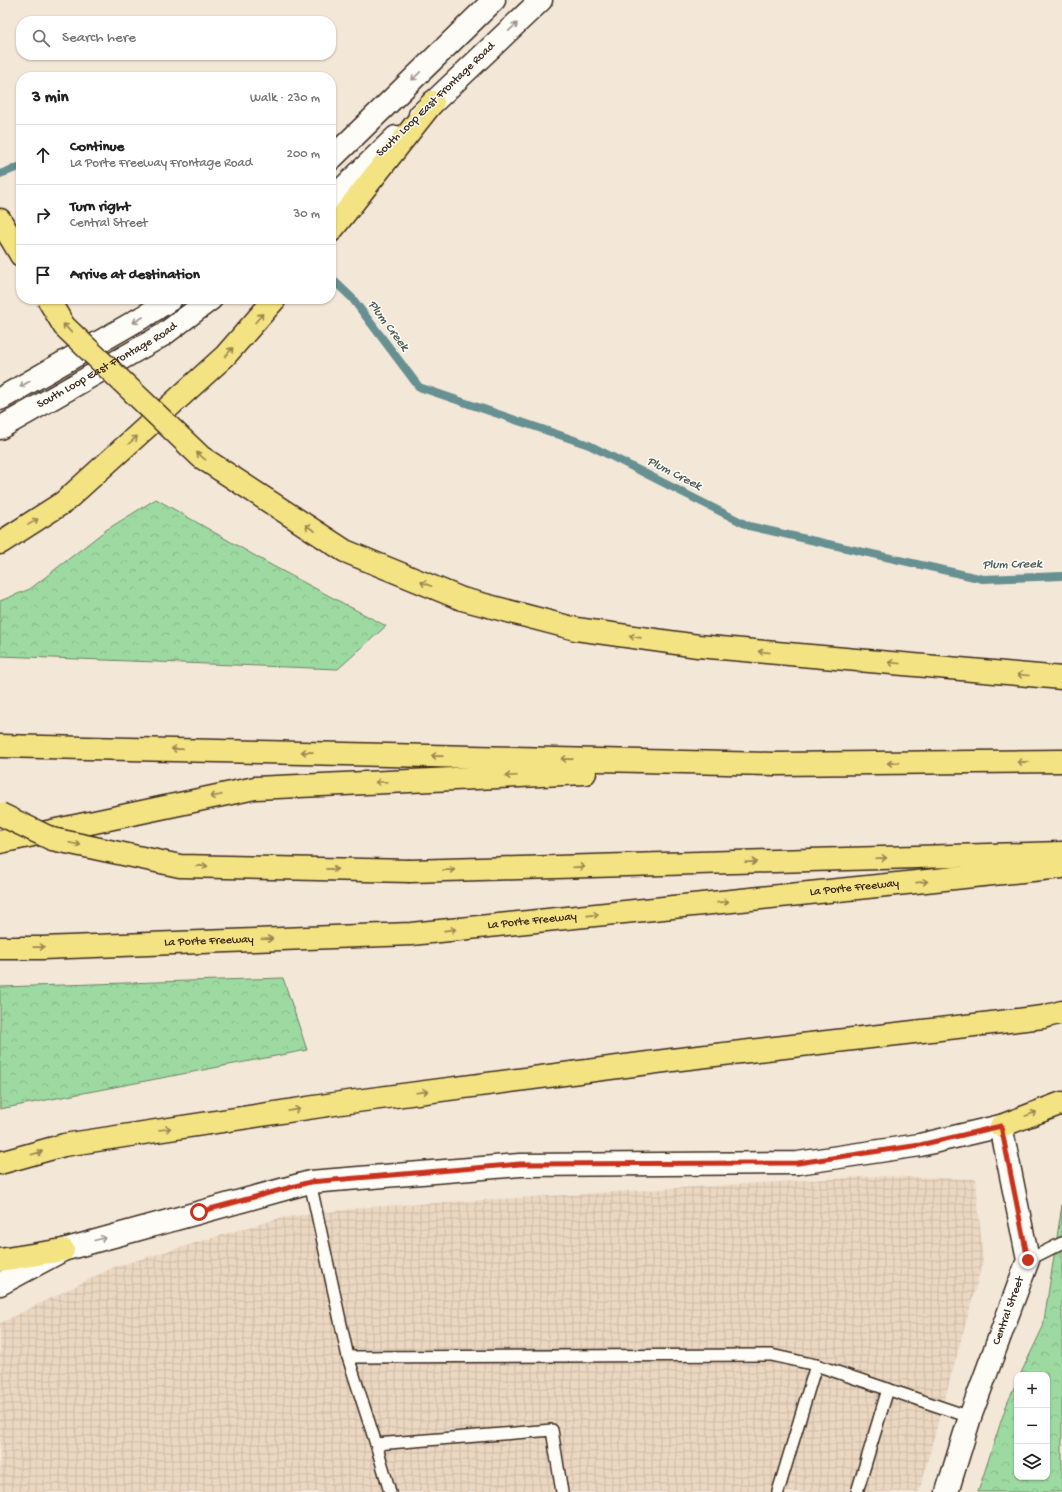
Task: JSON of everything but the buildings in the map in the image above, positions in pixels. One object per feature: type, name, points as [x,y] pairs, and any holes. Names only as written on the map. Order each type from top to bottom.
[{"type":"highway","points":[[336,214],[340,200],[433,102]]},
{"type":"highway","points":[[0,220],[16,247]]},
{"type":"highway","points":[[51,304],[64,326],[201,457],[345,551],[462,599],[576,629],[698,646],[1062,678]]},
{"type":"highway","points":[[0,543],[64,502],[225,356],[270,304]]},
{"type":"highway","points":[[0,746],[774,764],[1062,761]]},
{"type":"highway","points":[[0,842],[254,788],[774,764]]},
{"type":"highway","points":[[0,814],[52,839],[180,866],[410,872],[1062,853]]},
{"type":"highway","name":"La Porte Freeway","points":[[0,948],[42,948],[411,934],[1062,867]]},
{"type":"highway","points":[[0,1164],[64,1145],[341,1102],[672,1060],[1043,1016],[1062,1012]]},
{"type":"highway","points":[[1001,1126],[1062,1103]]},
{"type":"highway","points":[[0,1260],[63,1250]]},
{"type":"main road","points":[[437,56],[473,0]]},
{"type":"main road","points":[[336,154],[494,0]]},
{"type":"main road","name":"South Loop East Frontage Road","points":[[433,102],[540,0]]},
{"type":"main road","name":"South Loop East Frontage Road","points":[[0,399],[163,304]]},
{"type":"main road","name":"South Loop East Frontage Road","points":[[0,428],[163,335],[203,304]]},
{"type":"main road","points":[[0,1284],[63,1250],[310,1182],[520,1164],[798,1163],[920,1145],[1001,1126],[1028,1260]]},
{"type":"main road","name":"Central Street","points":[[947,1492],[970,1417],[1028,1260]]},
{"type":"lane","points":[[310,1182],[348,1357],[390,1492]]},
{"type":"lane","points":[[1028,1260],[1062,1243]]},
{"type":"lane","points":[[348,1357],[771,1355],[816,1365],[970,1417]]},
{"type":"lane","points":[[778,1492],[816,1365]]},
{"type":"lane","points":[[857,1492],[888,1389]]},
{"type":"lane","points":[[376,1444],[552,1430],[562,1492]]},
{"type":"shaded area","points":[[876,1176],[976,1179],[983,1261],[919,1492],[0,1492],[0,1323],[114,1267],[280,1218],[368,1207]]},
{"type":"green space","points":[[156,499],[271,565],[386,626],[338,669],[0,656],[0,601],[30,589],[106,530]]},
{"type":"green space","points":[[283,978],[307,1050],[0,1109],[0,987]]},
{"type":"green space","points":[[1062,1205],[1062,1492],[978,1492],[1006,1406],[1014,1389],[1014,1480],[1050,1480],[1050,1372],[1021,1372],[1043,1327]]},
{"type":"waterway","name":"Plum Creek","points":[[0,174],[16,168]]},
{"type":"waterway","name":"Plum Creek","points":[[336,283],[352,298],[419,387],[589,445],[749,526],[983,579],[1062,576]]},
{"type":"route","points":[[199,1212],[310,1182],[520,1164],[798,1163],[920,1145],[1001,1126],[1028,1260]]}]
